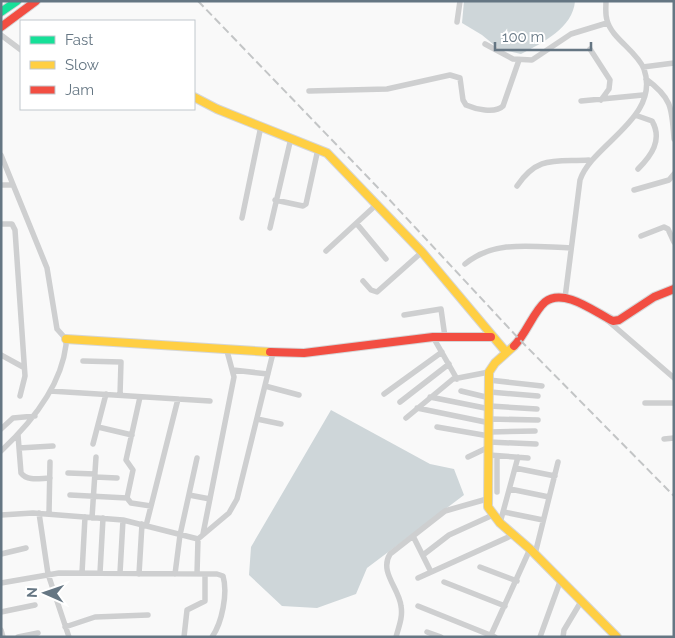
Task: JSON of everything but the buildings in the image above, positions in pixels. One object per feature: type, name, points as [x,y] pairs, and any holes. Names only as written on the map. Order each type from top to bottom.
[{"type":"main road","points":[[1,12],[17,1]]},
{"type":"main road","points":[[1,27],[36,1]]},
{"type":"main road","points":[[195,98],[217,109],[327,153],[422,252],[506,352]]},
{"type":"main road","points":[[618,637],[533,552],[513,536],[493,514],[487,499],[493,456],[489,439],[489,376],[506,352],[520,340],[545,302],[557,297],[565,298],[607,320],[619,320],[654,297],[674,289]]},
{"type":"main road","points":[[66,339],[169,345],[227,351],[310,353],[433,338],[492,337]]},
{"type":"street","points":[[457,22],[460,1]]},
{"type":"street","points":[[565,298],[580,180],[590,160],[608,146],[635,115],[643,95],[646,79],[643,66],[607,23],[606,1]]},
{"type":"street","points":[[485,44],[519,60],[532,60],[571,34],[607,23]]},
{"type":"street","points":[[1,35],[20,49]]},
{"type":"street","points":[[590,49],[610,80],[609,89],[601,100]]},
{"type":"street","points":[[310,91],[388,89],[450,75],[460,78],[463,100],[466,105],[494,111],[499,110],[503,106],[519,60]]},
{"type":"street","points":[[643,66],[672,65]]},
{"type":"street","points":[[646,79],[659,88],[672,104],[674,136]]},
{"type":"street","points":[[581,102],[643,95]]},
{"type":"street","points":[[635,115],[652,121],[656,128],[656,144],[651,156],[638,169]]},
{"type":"street","points":[[242,218],[261,126]]},
{"type":"street","points":[[270,228],[291,138]]},
{"type":"street","points":[[275,200],[303,206],[306,204],[318,149]]},
{"type":"street","points":[[1,155],[50,279],[57,329],[66,339],[66,350],[50,391],[35,416],[1,451]]},
{"type":"street","points":[[517,186],[529,170],[537,164],[590,160]]},
{"type":"street","points":[[634,190],[668,180],[674,174]]},
{"type":"street","points":[[1,186],[13,185]]},
{"type":"street","points":[[326,251],[376,205]]},
{"type":"street","points":[[1,224],[12,224],[15,230],[24,384],[20,396]]},
{"type":"street","points":[[357,224],[386,259]]},
{"type":"street","points":[[641,236],[664,227],[668,229],[674,242]]},
{"type":"street","points":[[465,264],[484,251],[504,247],[571,248]]},
{"type":"street","points":[[363,281],[371,290],[377,292],[422,252]]},
{"type":"street","points":[[404,315],[441,309],[445,337]]},
{"type":"street","points":[[607,320],[674,378]]},
{"type":"street","points":[[433,338],[457,378]]},
{"type":"street","points":[[203,534],[233,370],[227,351]]},
{"type":"street","points":[[384,394],[442,352]]},
{"type":"street","points":[[197,574],[198,539],[229,513],[237,499],[273,353]]},
{"type":"street","points":[[1,355],[23,367]]},
{"type":"street","points":[[83,361],[120,362],[120,395]]},
{"type":"street","points":[[400,402],[448,364]]},
{"type":"street","points":[[233,370],[268,374]]},
{"type":"street","points":[[406,418],[445,384],[457,378],[489,376],[542,386]]},
{"type":"street","points":[[265,386],[299,395]]},
{"type":"street","points":[[50,391],[210,401]]},
{"type":"street","points":[[461,391],[490,401],[538,396]]},
{"type":"street","points":[[93,444],[106,394]]},
{"type":"street","points":[[127,498],[134,470],[126,460],[140,397]]},
{"type":"street","points":[[430,397],[490,401],[537,409]]},
{"type":"street","points":[[139,574],[144,525],[151,506],[178,399]]},
{"type":"street","points":[[645,403],[674,403]]},
{"type":"street","points":[[417,408],[490,421],[538,420]]},
{"type":"street","points":[[1,430],[13,418],[35,416]]},
{"type":"street","points":[[257,419],[281,424]]},
{"type":"street","points":[[98,427],[132,435]]},
{"type":"street","points":[[437,427],[489,439],[536,444]]},
{"type":"street","points":[[468,457],[489,439],[535,431]]},
{"type":"street","points":[[18,435],[24,477],[31,479],[50,478]]},
{"type":"street","points":[[664,439],[674,438]]},
{"type":"street","points":[[19,448],[54,446]]},
{"type":"street","points":[[497,492],[493,456],[528,458]]},
{"type":"street","points":[[92,518],[96,457]]},
{"type":"street","points":[[500,523],[518,457]]},
{"type":"street","points":[[174,574],[180,534],[197,458]]},
{"type":"street","points":[[49,514],[50,462]]},
{"type":"street","points":[[418,606],[493,636],[516,581],[533,552],[558,462]]},
{"type":"street","points":[[515,468],[555,476]]},
{"type":"street","points":[[68,473],[117,478]]},
{"type":"street","points":[[510,489],[549,497]]},
{"type":"street","points":[[70,495],[127,498],[131,503],[151,506]]},
{"type":"street","points":[[189,495],[210,499]]},
{"type":"street","points":[[396,637],[402,614],[401,603],[389,577],[386,562],[390,554],[445,511],[487,499]]},
{"type":"street","points":[[504,512],[543,520]]},
{"type":"street","points":[[1,515],[39,513],[123,520],[198,539]]},
{"type":"street","points":[[39,513],[48,574],[69,637]]},
{"type":"street","points":[[423,555],[449,535],[493,514]]},
{"type":"street","points":[[82,573],[85,517]]},
{"type":"street","points":[[100,574],[103,518]]},
{"type":"street","points":[[120,574],[123,520]]},
{"type":"street","points":[[413,536],[432,572]]},
{"type":"street","points":[[418,578],[513,536]]},
{"type":"street","points":[[1,554],[26,548]]},
{"type":"street","points":[[480,567],[516,581]]},
{"type":"street","points":[[1,583],[48,574],[205,574],[222,576],[224,582],[221,613],[212,637]]},
{"type":"street","points":[[184,637],[187,610],[205,601],[205,574]]},
{"type":"street","points":[[540,637],[561,579]]},
{"type":"street","points":[[444,582],[505,606]]},
{"type":"street","points":[[563,637],[564,630],[582,600]]},
{"type":"street","points":[[1,612],[35,605]]},
{"type":"street","points":[[65,627],[95,617],[148,615]]},
{"type":"street","points":[[1,630],[3,637]]},
{"type":"street","points":[[427,632],[441,637]]},
{"type":"street","points":[[18,637],[38,633]]},
{"type":"shaded area","points":[[464,1],[575,1],[573,11],[563,27],[547,40],[521,54],[499,49],[482,35],[462,23]]},
{"type":"shaded area","points":[[331,410],[430,464],[454,469],[464,495],[367,568],[356,594],[317,608],[282,606],[249,575],[251,547]]},
{"type":"railway","points":[[198,1],[385,195],[520,340],[674,496]]},
{"type":"traffic: fast","points":[[1,12],[17,1]]},
{"type":"traffic: slow","points":[[195,98],[217,109],[327,153],[422,252],[506,352]]},
{"type":"traffic: slow","points":[[66,339],[270,352]]},
{"type":"traffic: slow","points":[[514,346],[495,363],[489,372],[488,507],[500,523],[530,549],[617,637]]},
{"type":"traffic: jam","points":[[1,27],[36,1]]},
{"type":"traffic: jam","points":[[514,346],[541,306],[553,298],[570,299],[613,321],[619,320],[654,297],[674,289]]},
{"type":"traffic: jam","points":[[270,352],[304,353],[433,337],[491,337]]}]
